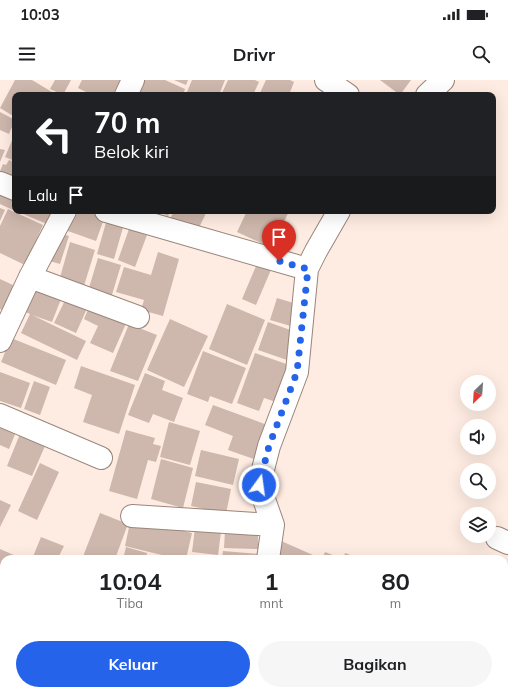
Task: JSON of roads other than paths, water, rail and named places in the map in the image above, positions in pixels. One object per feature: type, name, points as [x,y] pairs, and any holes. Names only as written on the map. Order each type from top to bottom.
[{"type":"main road","points":[[127,92],[133,80]]},
{"type":"main road","points":[[326,80],[344,92]]},
{"type":"main road","points":[[430,92],[443,80]]},
{"type":"main road","points":[[0,183],[12,188]]},
{"type":"main road","points":[[0,341],[30,276],[63,214]]},
{"type":"main road","points":[[116,214],[308,269]]},
{"type":"main road","points":[[269,555],[273,525],[259,485],[271,439],[297,372],[308,269],[316,251],[337,214]]},
{"type":"main road","points":[[30,276],[138,317]]},
{"type":"main road","points":[[0,415],[101,458]]},
{"type":"main road","points":[[132,516],[273,525]]}]
